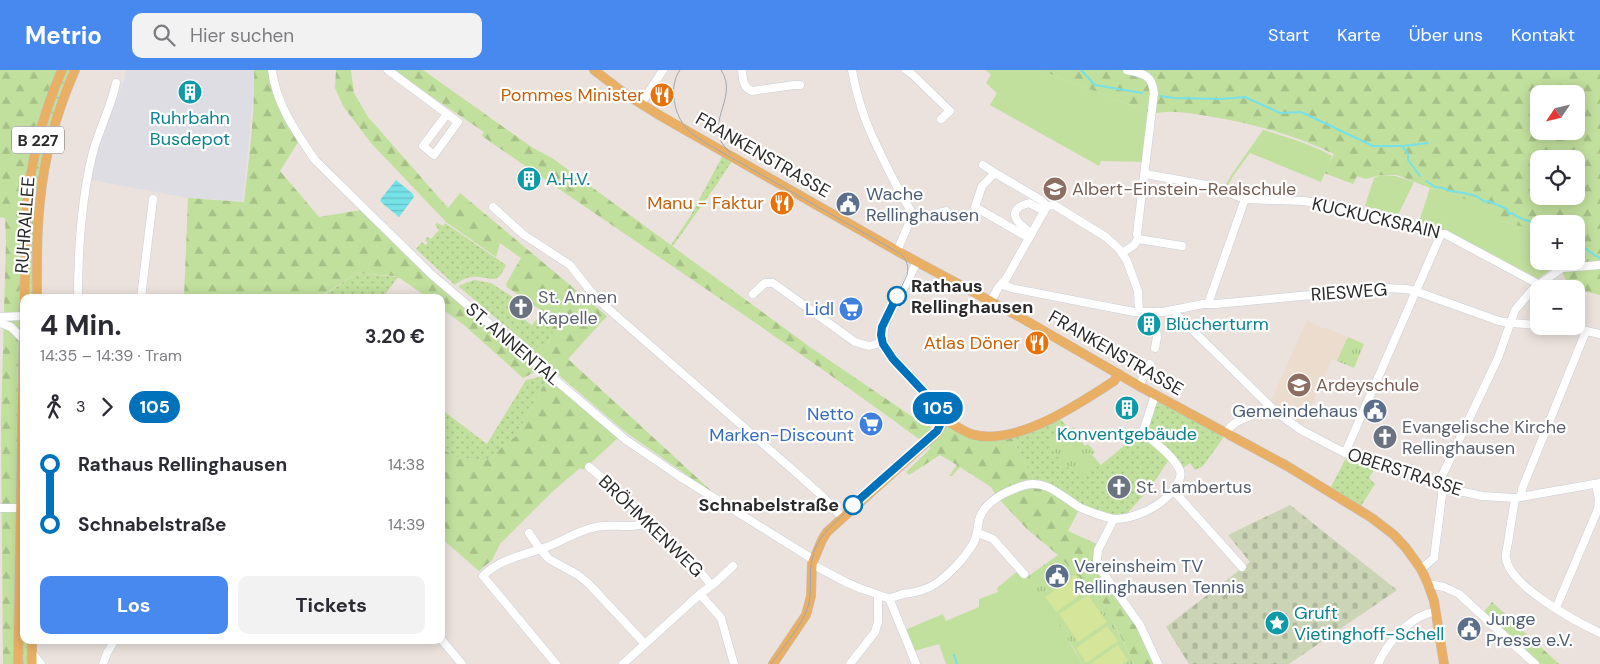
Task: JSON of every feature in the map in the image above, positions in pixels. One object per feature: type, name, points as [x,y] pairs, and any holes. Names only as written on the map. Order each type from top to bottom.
[{"type":"main road","name":"RUHRALLEE","points":[[24,294],[25,223],[28,188],[43,122],[62,70]]},
{"type":"main road","name":"RUHRALLEE","points":[[37,294],[38,223],[42,182],[60,108],[75,70]]},
{"type":"main road","name":"FRANKENSTRASSE","points":[[594,70],[641,104],[897,251],[1287,466],[1372,518],[1402,543],[1421,569],[1428,584],[1436,612],[1444,664]]},
{"type":"main road","points":[[772,664],[806,615],[811,596],[813,562],[827,532],[938,432],[944,419],[975,435],[1000,436],[1045,422],[1059,415],[1114,381],[1119,374]]},
{"type":"main road","name":"RUHRALLEE","points":[[20,644],[20,662]]},
{"type":"main road","points":[[32,644],[32,664]]},
{"type":"street","name":"ST. ANNENTAL","points":[[272,70],[280,101],[315,160],[437,280],[626,440],[840,580],[889,598]]},
{"type":"street","points":[[388,70],[458,122],[434,155],[423,146],[447,114]]},
{"type":"street","points":[[641,104],[663,70]]},
{"type":"street","points":[[742,70],[744,86],[748,90],[800,85]]},
{"type":"street","points":[[852,70],[859,104],[868,128],[902,198],[913,214],[927,216],[946,211]]},
{"type":"street","points":[[906,70],[950,111]]},
{"type":"street","points":[[1122,253],[1134,245],[1138,239],[1137,234],[1153,108],[1153,84],[1149,78],[1127,70]]},
{"type":"street","points":[[78,294],[80,232],[88,172],[96,140],[114,94],[116,83]]},
{"type":"street","points":[[941,119],[957,104]]},
{"type":"street","points":[[982,165],[1041,200],[1045,209]]},
{"type":"street","points":[[994,173],[982,186],[975,207],[1030,236]]},
{"type":"street","name":"KUCKUCKSRAIN","points":[[1145,174],[1207,185],[1245,199],[1298,201],[1357,211],[1445,234],[1531,280]]},
{"type":"street","points":[[1208,304],[1245,199]]},
{"type":"street","points":[[141,294],[153,200]]},
{"type":"street","points":[[1030,236],[1016,221],[1015,214],[1018,208],[1029,203],[1045,209]]},
{"type":"street","points":[[990,301],[1006,279],[1045,209],[1054,205],[1106,237],[1122,253],[1138,291],[1139,312]]},
{"type":"street","points":[[493,207],[512,226],[570,265],[596,298],[801,477],[842,517]]},
{"type":"street","points":[[897,251],[913,214]]},
{"type":"street","points":[[1345,453],[1440,234]]},
{"type":"street","points":[[1138,239],[1182,246]]},
{"type":"street","points":[[917,262],[886,323],[883,333],[884,342],[889,352],[938,405],[944,419]]},
{"type":"street","points":[[1544,280],[1562,268],[1600,265]]},
{"type":"street","points":[[752,294],[765,283],[773,283],[855,342],[869,346],[884,342]]},
{"type":"street","points":[[1002,284],[1020,290],[1139,312],[1154,312],[1157,337],[1155,348]]},
{"type":"street","name":"RIESWEG","points":[[1154,312],[1185,306],[1385,288],[1415,291],[1499,321],[1530,324]]},
{"type":"street","points":[[1421,569],[1434,558],[1442,496],[1442,476],[1498,358],[1515,310],[1530,293]]},
{"type":"street","name":"OBERSTRASSE","points":[[1172,310],[1282,417],[1301,430],[1345,453],[1406,469],[1450,489],[1482,496],[1518,498],[1598,484]]},
{"type":"street","points":[[0,317],[20,316]]},
{"type":"street","points":[[0,322],[11,327],[20,336]]},
{"type":"street","points":[[1600,334],[1586,330],[1518,498],[1506,557],[1508,564],[1520,581],[1556,608],[1600,633]]},
{"type":"street","points":[[1139,386],[1150,364]]},
{"type":"street","points":[[916,664],[889,598],[925,589],[936,583],[970,548],[978,533],[980,517],[985,508],[998,497],[1012,489],[1032,484],[1052,488],[1081,508],[1114,519],[1142,512],[1166,498],[1173,490],[1180,470],[1169,456],[1144,432],[1155,394]]},
{"type":"street","points":[[1226,434],[1229,427],[1235,423],[1263,412],[1270,406]]},
{"type":"street","name":"BRÖHMKENWEG","points":[[589,467],[650,522],[705,577],[711,586]]},
{"type":"street","points":[[1556,608],[1598,509],[1598,484]]},
{"type":"street","points":[[1173,490],[1242,567]]},
{"type":"street","points":[[0,508],[20,508]]},
{"type":"street","points":[[1114,519],[1098,550],[1097,560],[1101,570],[1140,626],[1158,664]]},
{"type":"street","points":[[556,664],[483,576],[499,564],[548,547],[590,528],[610,526],[640,527],[650,522]]},
{"type":"street","points":[[529,533],[549,559],[578,575],[589,584],[645,644]]},
{"type":"street","points":[[978,533],[994,539],[1024,574]]},
{"type":"street","points":[[623,664],[733,566]]},
{"type":"street","points":[[1428,584],[1459,594],[1535,664]]},
{"type":"street","name":"BRÖHMKENWEG","points":[[700,594],[721,618],[734,664]]},
{"type":"street","points":[[850,664],[875,632],[878,622],[878,594]]},
{"type":"street","points":[[1378,664],[1384,650],[1399,633],[1424,614],[1436,612]]},
{"type":"street","points":[[103,664],[113,644]]},
{"type":"street","points":[[445,644],[462,664]]},
{"type":"street","points":[[32,654],[41,664]]},
{"type":"street","points":[[631,656],[638,664]]},
{"type":"shaded area","points":[[126,70],[254,70],[243,201],[188,198],[91,180],[100,140],[124,81]]},
{"type":"shaded area","name":"Ardeyschule","points":[[1307,320],[1364,344],[1354,368],[1332,359],[1303,425],[1271,401]]},
{"type":"green space","points":[[0,70],[61,70],[42,121],[24,243],[20,294],[17,427],[19,485],[16,664],[3,664],[1,421],[6,241],[5,218],[0,217]]},
{"type":"green space","points":[[62,70],[74,70],[47,157],[36,294],[21,294],[28,188]]},
{"type":"green space","points":[[254,70],[272,70],[273,81],[300,139],[280,171],[319,217],[361,210],[539,370],[523,378],[464,325],[445,311],[445,294],[423,294],[394,276],[357,273],[324,294],[184,294],[188,198],[244,202],[253,120]]},
{"type":"green space","points":[[336,70],[351,70],[354,93],[368,117],[448,208],[460,193],[607,316],[568,359],[718,497],[624,431],[534,352],[534,349],[541,345],[546,346],[550,340],[553,332],[548,327],[552,318],[507,287],[506,284],[521,258],[500,243],[496,257],[446,222],[371,143],[343,106],[335,88]]},
{"type":"green space","points":[[392,70],[423,70],[533,148],[552,158],[810,347],[917,420],[938,431],[943,420],[963,431],[1010,435],[1034,483],[997,497],[991,487],[960,467],[952,476],[949,476],[957,465],[940,455],[909,475],[906,472],[931,448],[764,329],[482,136],[484,132]]},
{"type":"green space","points":[[986,70],[1040,70],[1153,114],[1146,162],[1101,161],[1099,166],[990,105],[997,93],[986,83],[991,75]]},
{"type":"green space","points":[[1040,70],[1600,70],[1600,295],[1585,292],[1585,280],[1566,280],[1561,270],[1585,270],[1585,215],[1530,215],[1530,229],[1501,221],[1454,194],[1430,188],[1397,175],[1380,175],[1366,179],[1357,176],[1353,184],[1324,173],[1334,154],[1288,135],[1239,122],[1194,114],[1153,114]]},
{"type":"green space","points":[[1263,130],[1307,144],[1332,156],[1321,182],[1250,153],[1226,189],[1224,188]]},
{"type":"green space","points":[[724,153],[734,158],[673,246],[671,245],[691,215]]},
{"type":"green space","points":[[1380,175],[1395,176],[1414,182],[1398,215],[1365,206],[1374,178]]},
{"type":"green space","points":[[1430,188],[1454,194],[1499,215],[1501,221],[1530,229],[1530,270],[1550,270],[1538,279],[1464,240],[1419,222]]},
{"type":"green space","points":[[437,223],[443,226],[445,223],[506,265],[500,276],[494,279],[469,277],[455,285],[416,249],[422,242],[426,245],[428,243],[425,240],[427,237],[431,239],[439,230],[435,225]]},
{"type":"green space","points":[[357,273],[398,277],[385,294],[325,294]]},
{"type":"green space","points":[[474,280],[491,283],[514,298],[508,308],[532,325],[543,312],[552,318],[553,334],[546,346],[533,349],[458,286]]},
{"type":"green space","points":[[20,318],[20,644],[32,644],[31,664],[16,664],[19,485],[17,427]]},
{"type":"green space","points":[[1348,337],[1364,344],[1354,368],[1337,361]]},
{"type":"green space","points":[[548,377],[516,436],[485,461],[455,457],[445,451],[445,412],[487,444],[526,380]]},
{"type":"green space","points":[[548,377],[619,437],[583,470],[580,468],[552,492],[500,544],[492,560],[479,571],[445,541],[445,451],[455,457],[485,461],[516,436]]},
{"type":"green space","points":[[1155,395],[1226,434],[1203,466],[1195,470],[1190,463],[1180,470],[1170,458],[1151,487],[1123,518],[1114,519],[1034,483],[1010,435],[1059,418],[1070,429],[1073,427],[1078,433],[1075,435],[1085,446],[1088,444],[1095,452],[1092,455],[1101,465],[1144,429]]},
{"type":"green space","points":[[1073,428],[1077,432],[1074,435],[1085,448],[1087,446],[1092,451],[1087,455],[1096,466],[1084,474],[1064,466],[1047,441]]},
{"type":"green space","points":[[1348,454],[1378,462],[1369,478],[1375,484],[1361,506],[1331,487]]},
{"type":"green space","points":[[1034,484],[1080,508],[1068,531],[1099,545],[1096,559],[1139,625],[1158,664],[1134,664],[1115,625],[1058,555],[1027,529],[998,498]]},
{"type":"green space","points":[[1290,505],[1397,590],[1289,664],[1189,664],[1166,627],[1250,562],[1228,535]]},
{"type":"green space","points":[[1058,555],[1103,602],[1134,664],[1082,664],[1027,577]]},
{"type":"green space","points":[[1019,570],[1027,577],[1055,618],[1082,664],[946,664],[939,644],[914,651],[905,630],[943,614],[946,621],[979,607],[979,599],[998,592],[997,588]]},
{"type":"green space","points":[[1075,575],[1086,591],[1056,612],[1045,597]]},
{"type":"green space","points":[[1088,595],[1107,622],[1078,642],[1059,614]]},
{"type":"green space","points":[[1492,602],[1559,664],[1540,664],[1483,613]]},
{"type":"green space","points":[[1107,626],[1118,641],[1086,663],[1076,648]]},
{"type":"green space","points":[[1118,645],[1128,660],[1122,664],[1090,664]]},
{"type":"water","points":[[396,180],[414,197],[399,217],[380,200]]},
{"type":"waterway","points":[[1081,70],[1095,85],[1142,93]]},
{"type":"waterway","points":[[1160,96],[1221,99],[1245,97],[1280,113],[1301,112],[1373,146],[1402,146],[1408,154],[1408,160],[1420,176]]},
{"type":"waterway","points":[[1403,146],[1428,143]]},
{"type":"waterway","points":[[1426,181],[1435,187],[1476,196],[1485,202],[1488,201],[1507,209],[1509,214],[1512,213],[1530,221]]},
{"type":"waterway","points":[[1585,248],[1600,258]]},
{"type":"waterway","points":[[954,655],[957,664]]},
{"type":"tram line","points":[[680,70],[674,84],[674,100],[682,123],[692,134],[903,256],[907,264],[907,275],[882,327],[883,342],[890,356],[928,394],[937,407],[941,419],[937,431],[868,491],[821,538],[812,559],[809,603],[803,619],[771,664]]},
{"type":"tram line","points":[[721,70],[726,81],[726,92],[718,133],[722,143],[731,153]]},
{"type":"tram line","name":"105","points":[[853,505],[937,431],[942,418],[937,406],[893,359],[883,344],[882,327],[897,296]]},
{"type":"place","name":"Ruhrbahn Busdepot","points":[[190,92]]},
{"type":"place","name":"Pommes Minister","points":[[662,95]]},
{"type":"place","name":"A.H.V.","points":[[529,179]]},
{"type":"place","name":"Albert-Einstein-Realschule","points":[[1055,189]]},
{"type":"place","name":"Manu - Faktur","points":[[782,203]]},
{"type":"place","name":"Wache Rellinghausen","points":[[848,204]]},
{"type":"place","name":"Rathaus Rellinghausen","points":[[897,296]]},
{"type":"place","name":"St. Annen Kapelle","points":[[521,307]]},
{"type":"place","name":"Lidl","points":[[851,309]]},
{"type":"place","name":"Blücherturm","points":[[1149,324]]},
{"type":"place","name":"Atlas Döner","points":[[1037,343]]},
{"type":"place","name":"Ardeyschule","points":[[1299,385]]},
{"type":"place","name":"Konventgebäude","points":[[1127,408]]},
{"type":"place","name":"Gemeindehaus","points":[[1375,411]]},
{"type":"place","name":"Netto Marken-Discount","points":[[871,424]]},
{"type":"place","name":"Evangelische Kirche Rellinghausen","points":[[1385,437]]},
{"type":"place","name":"St. Lambertus","points":[[1119,487]]},
{"type":"place","name":"Schnabelstraße","points":[[853,505]]},
{"type":"place","name":"Vereinsheim TV Rellinghausen Tennis","points":[[1057,576]]},
{"type":"place","name":"Gruft Vietinghoff-Schell","points":[[1277,623]]},
{"type":"place","name":"Junge Presse e.V.","points":[[1469,629]]}]
